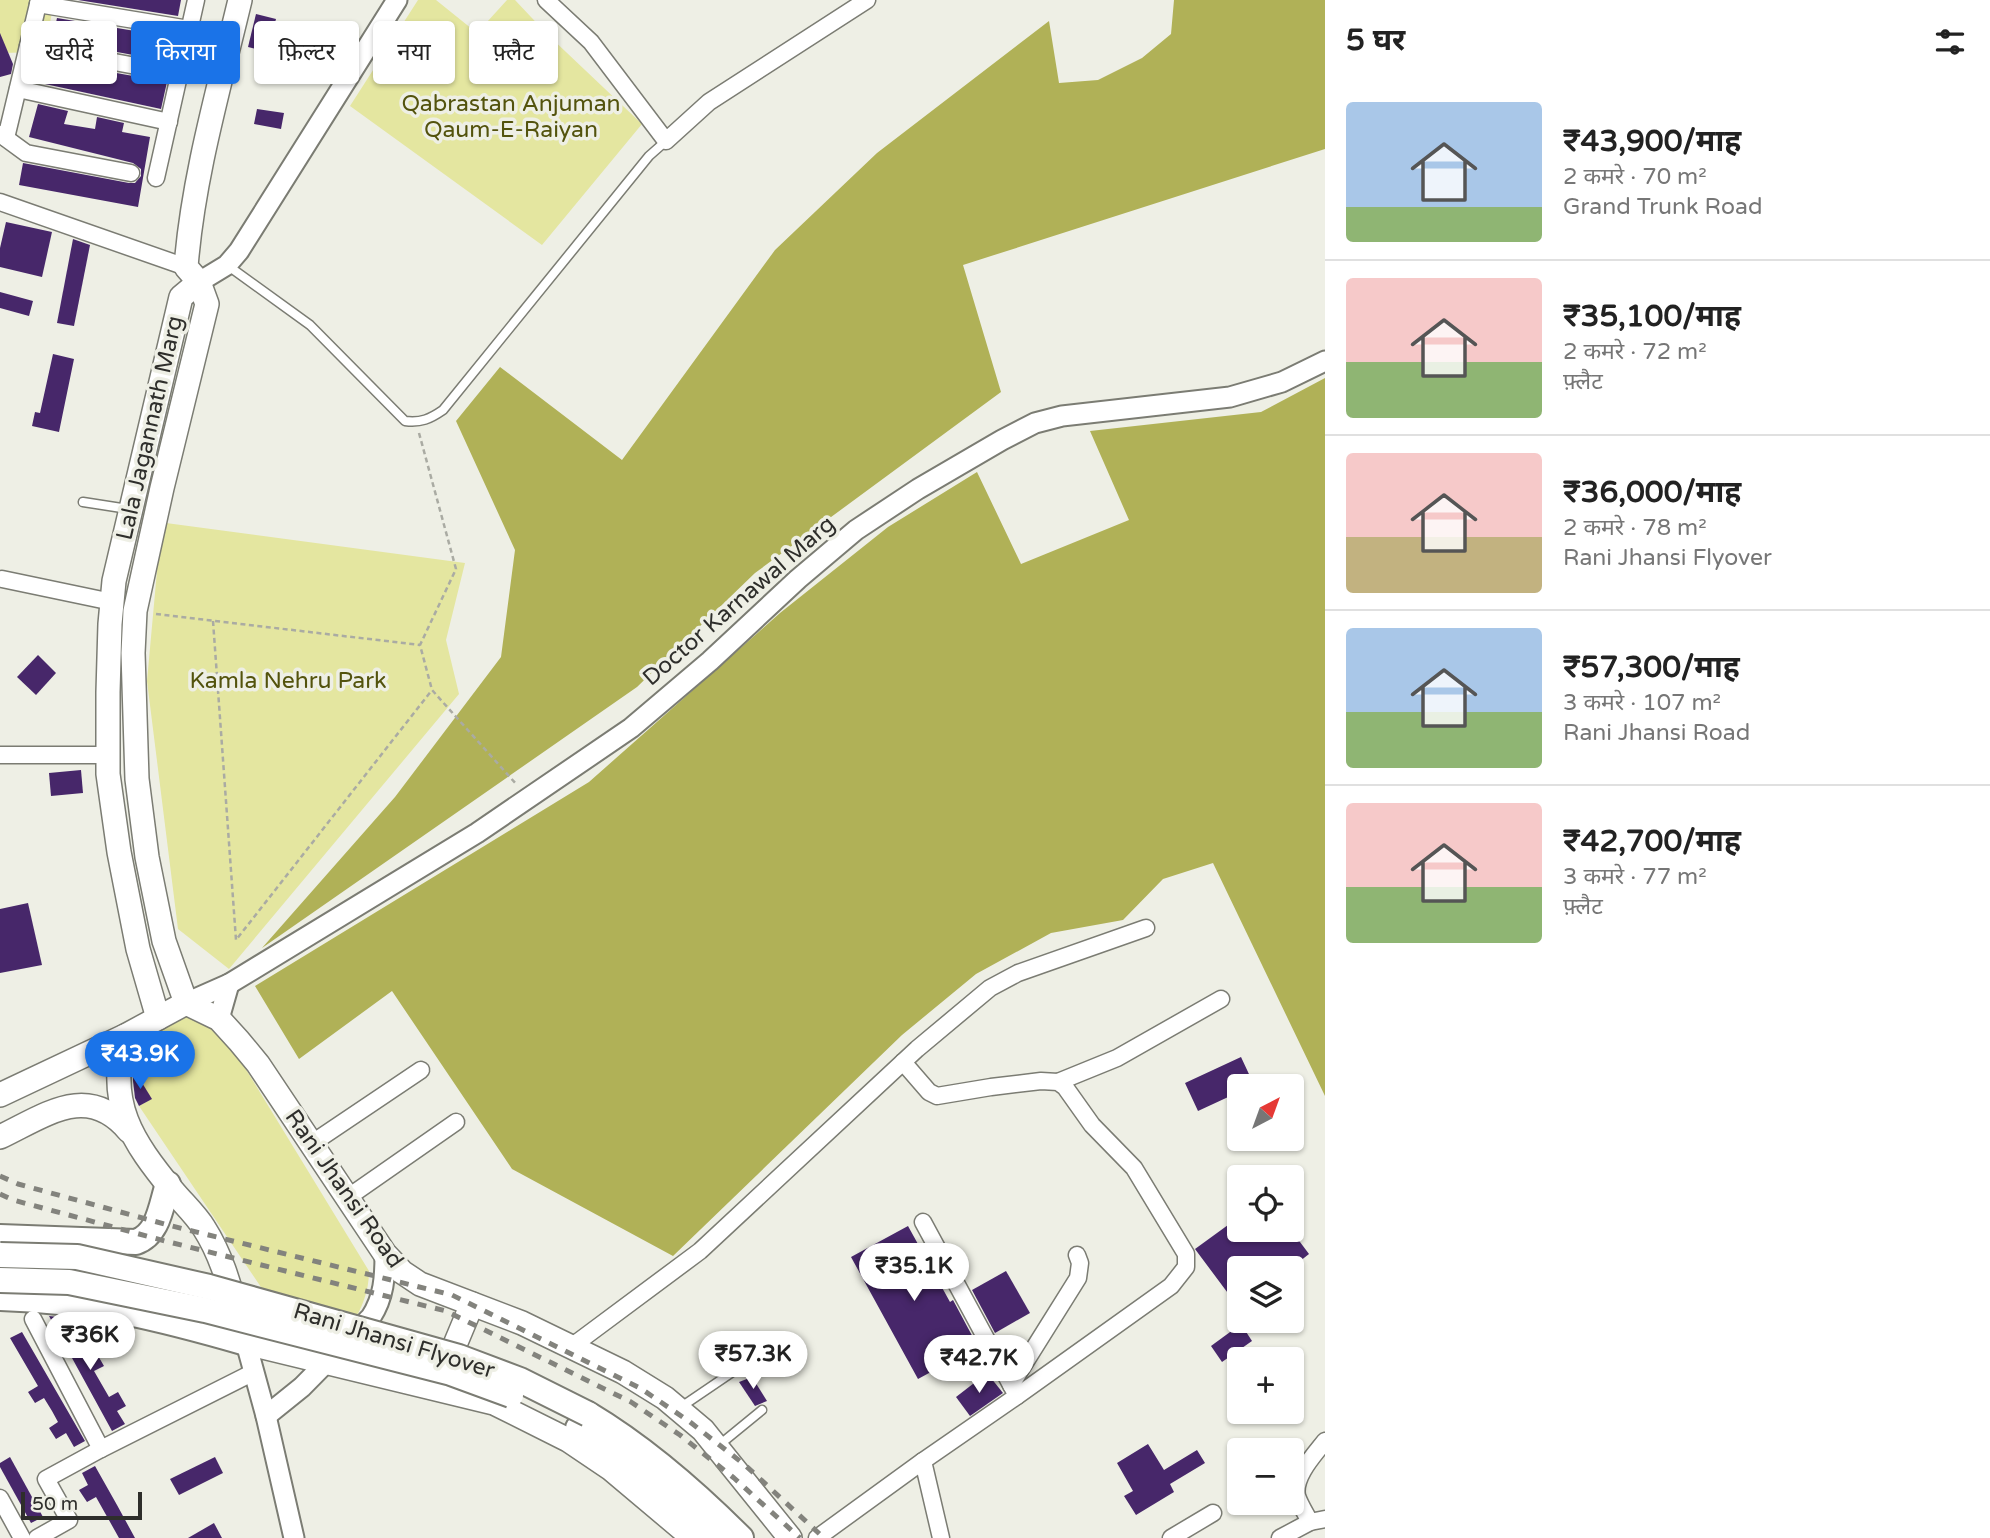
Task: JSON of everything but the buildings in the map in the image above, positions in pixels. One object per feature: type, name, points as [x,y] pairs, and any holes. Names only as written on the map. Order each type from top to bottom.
[{"type":"main road","points":[[193,275],[189,229],[196,186],[240,0]]},
{"type":"main road","name":"Lala Jagannath Marg","points":[[158,1018],[138,949],[119,852],[108,774],[111,613],[114,581],[181,297],[193,275]]},
{"type":"main road","name":"Lala Jagannath Marg","points":[[186,1003],[164,941],[147,857],[137,779],[135,618],[162,488],[207,304],[193,275]]},
{"type":"main road","points":[[111,613],[135,618]]},
{"type":"main road","points":[[0,1095],[125,1036],[186,1003]]},
{"type":"main road","name":"Rani Jhansi Road","points":[[186,1003],[219,1019],[258,1064],[385,1254],[408,1278],[522,1323],[623,1372],[665,1398],[703,1430],[790,1538]]},
{"type":"main road","points":[[125,1036],[118,1072],[129,1131]]},
{"type":"main road","points":[[0,1137],[60,1108],[80,1104],[107,1112],[129,1131],[204,1227],[221,1264],[246,1343]]},
{"type":"main road","points":[[0,1237],[50,1237],[120,1243],[141,1241],[155,1225],[168,1184]]},
{"type":"main road","name":"Rani Jhansi Flyover","points":[[0,1255],[77,1257],[209,1287],[460,1357],[508,1376],[588,1414],[623,1435],[705,1502],[741,1538]]},
{"type":"main road","name":"Rani Jhansi Flyover","points":[[0,1280],[69,1282],[205,1310],[451,1373],[501,1391],[578,1427],[628,1461],[647,1475],[715,1538]]},
{"type":"main road","points":[[0,1298],[62,1300],[178,1323],[246,1343],[494,1403],[568,1440],[621,1477],[693,1538]]},
{"type":"main road","points":[[437,1390],[472,1304]]},
{"type":"street","points":[[191,21],[196,0]]},
{"type":"street","points":[[0,202],[193,275],[227,265],[246,240],[397,0]]},
{"type":"street","points":[[546,0],[591,42],[666,141],[709,102],[867,0]]},
{"type":"street","points":[[34,21],[38,2],[144,21]]},
{"type":"street","points":[[21,76],[3,136],[26,153],[131,173]]},
{"type":"street","points":[[156,178],[178,84]]},
{"type":"street","points":[[18,89],[169,122]]},
{"type":"street","name":"Doctor Karnawal Marg","points":[[186,1003],[229,984],[477,833],[631,728],[856,530],[918,489],[1002,440],[1035,423],[1062,416],[1230,397],[1282,382],[1325,361]]},
{"type":"street","points":[[2,579],[111,613]]},
{"type":"street","points":[[0,755],[108,755]]},
{"type":"street","points":[[571,1347],[700,1251],[903,1062],[990,988],[1018,973],[1146,928]]},
{"type":"street","points":[[219,1019],[229,984]]},
{"type":"street","points":[[903,1062],[929,1092],[937,1097],[991,1087],[1041,1081],[1058,1082],[1117,1058],[1221,999]]},
{"type":"street","points":[[311,1144],[421,1070]]},
{"type":"street","points":[[817,1538],[1014,1391],[1171,1286],[1182,1275],[1187,1262],[1185,1250],[1141,1177],[1058,1082]]},
{"type":"street","points":[[347,1198],[456,1122]]},
{"type":"street","points":[[923,1222],[1014,1391]]},
{"type":"street","points":[[266,1416],[290,1398],[371,1317],[378,1306],[385,1282],[385,1254]]},
{"type":"street","points":[[1014,1391],[1078,1278],[1080,1263],[1077,1255]]},
{"type":"street","points":[[33,1319],[101,1449]]},
{"type":"street","points":[[246,1343],[294,1538]]},
{"type":"street","points":[[37,1538],[69,1520],[46,1479],[254,1372]]},
{"type":"street","points":[[1280,1538],[1317,1521],[1297,1497],[1297,1490],[1301,1474],[1325,1441]]},
{"type":"street","points":[[923,1461],[940,1538]]},
{"type":"street","points":[[0,1498],[22,1538]]},
{"type":"street","points":[[1171,1538],[1213,1513]]},
{"type":"lane","points":[[227,265],[310,325],[392,411],[405,421],[417,423],[430,419],[443,410],[649,156],[666,141]]},
{"type":"lane","points":[[82,502],[131,510]]},
{"type":"lane","points":[[678,1409],[734,1371],[740,1368],[747,1370]]},
{"type":"lane","points":[[717,1447],[762,1410]]},
{"type":"path","points":[[417,423],[456,569],[420,645],[432,690],[528,798]]},
{"type":"path","points":[[135,618],[213,621],[420,645]]},
{"type":"path","points":[[213,621],[236,940],[432,690]]},
{"type":"green space","points":[[0,0],[54,0],[50,21],[21,21],[21,53],[0,53]]},
{"type":"green space","name":"Qabrastan Anjuman Qaum-E-Raiyan","points":[[418,0],[436,0],[469,27],[469,84],[558,84],[558,44],[642,124],[542,245],[350,106],[373,70],[373,84],[455,84],[455,21],[405,21]]},
{"type":"green space","name":"Qabrastan Anjuman Qaum-E-Raiyan","points":[[507,0],[515,0],[535,21],[488,21]]},
{"type":"green space","name":"Kamla Nehru Park","points":[[166,523],[465,563],[446,640],[459,694],[229,969],[178,929],[147,681],[158,560]]},
{"type":"green space","points":[[194,1014],[228,1040],[369,1271],[364,1299],[351,1325],[279,1314],[139,1106],[151,1099],[136,1073],[124,1080],[132,1047],[143,1033],[167,1020]]},
{"type":"shaded area","points":[[1174,0],[1325,0],[1325,149],[963,265],[1001,392],[755,573],[637,687],[262,948],[395,797],[501,657],[515,550],[456,421],[500,367],[622,460],[775,250],[877,153],[1049,21],[1059,83],[1098,80],[1142,58],[1171,34]]},
{"type":"shaded area","points":[[1325,378],[1325,1096],[1213,863],[1163,879],[1123,920],[1051,933],[976,974],[902,1035],[673,1256],[512,1169],[392,991],[299,1059],[255,986],[589,782],[780,613],[888,527],[977,472],[1021,564],[1129,520],[1090,431],[1261,412]]},
{"type":"railway","points":[[0,1176],[18,1184],[168,1225],[452,1295],[640,1388],[690,1422],[745,1465],[824,1538]]},
{"type":"railway","points":[[0,1194],[13,1200],[165,1241],[446,1311],[631,1402],[680,1435],[734,1478],[800,1538]]}]
